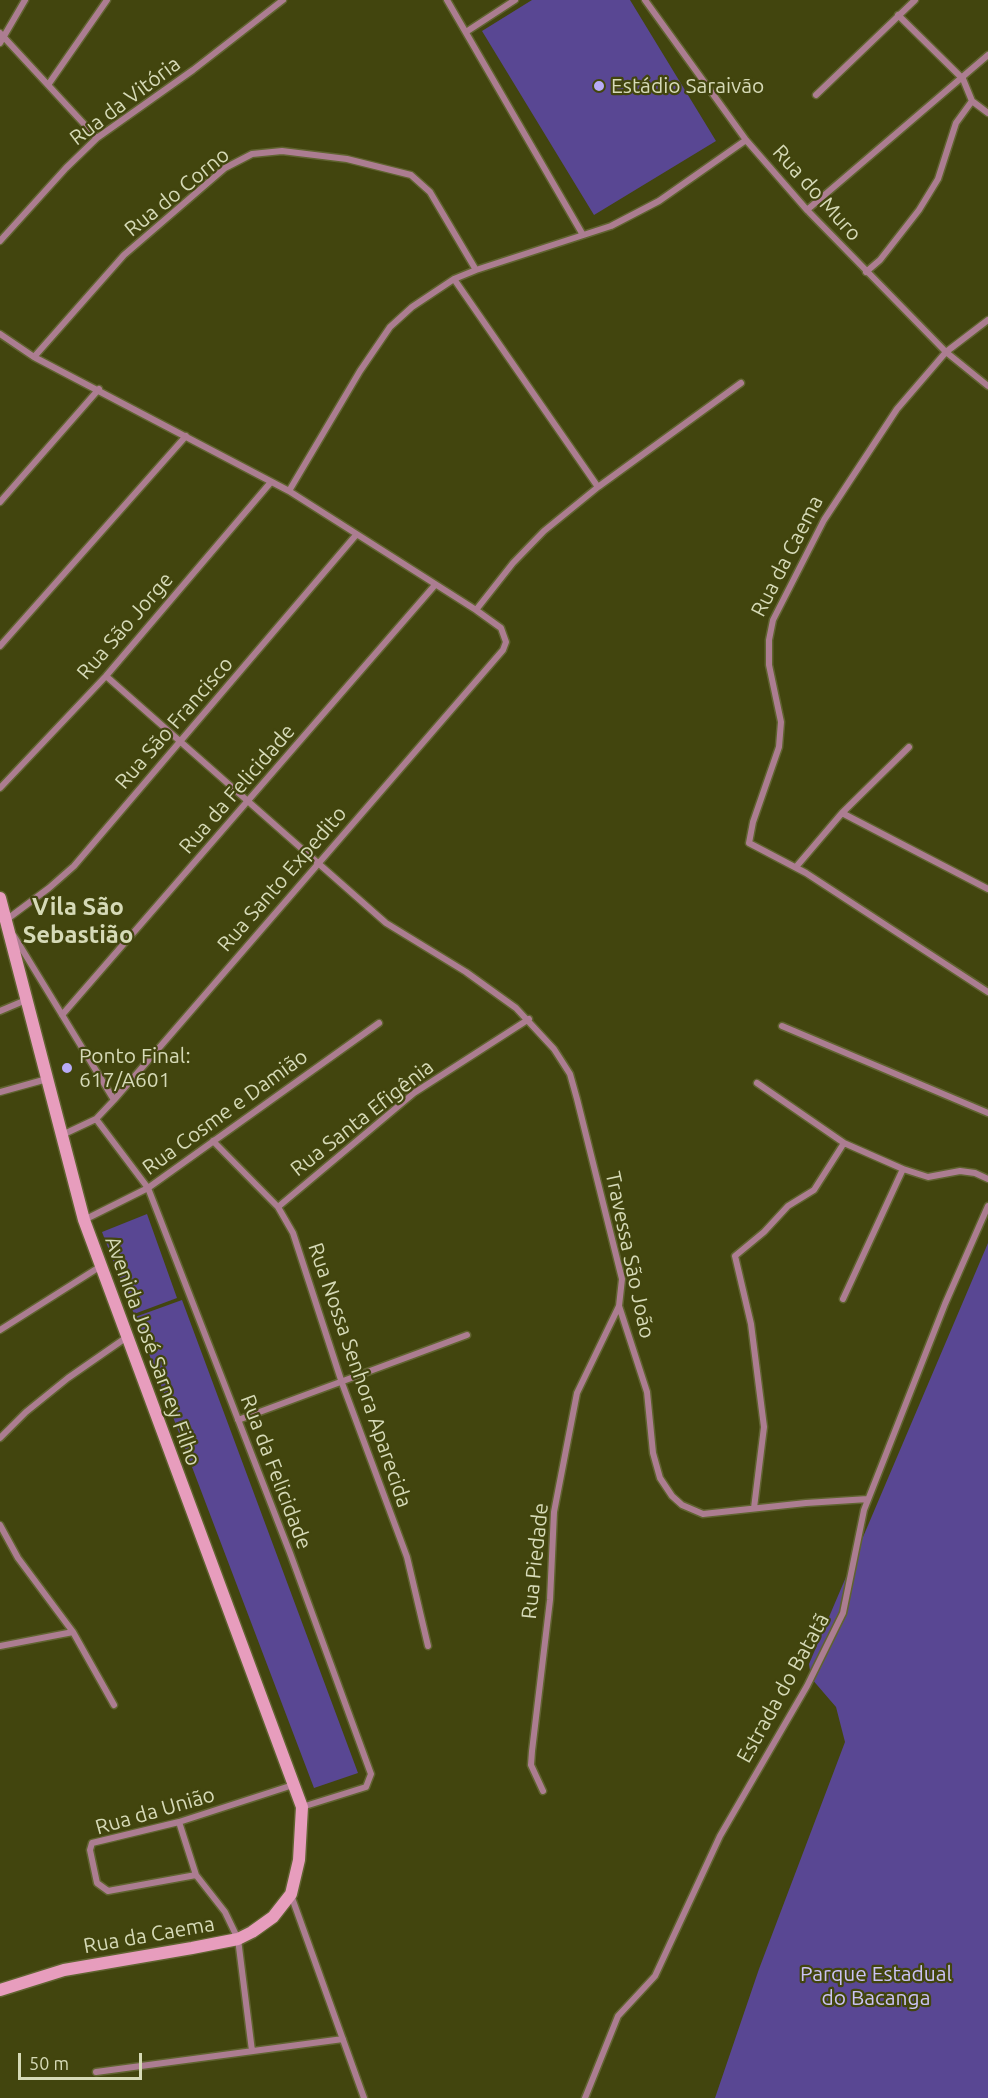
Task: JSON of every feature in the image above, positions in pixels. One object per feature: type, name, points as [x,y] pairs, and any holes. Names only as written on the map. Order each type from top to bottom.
[{"type":"main road","name":"Avenida José Sarney Filho","points":[[0,898],[84,1220],[302,1807]]},
{"type":"main road","points":[[291,1894],[299,1860],[302,1807]]},
{"type":"main road","name":"Rua da Caema","points":[[0,1990],[64,1970],[238,1939],[264,1924],[291,1894]]},
{"type":"street","points":[[25,0],[1,38],[97,138]]},
{"type":"street","points":[[48,85],[107,0]]},
{"type":"street","name":"Rua da Vitória","points":[[0,241],[66,168],[97,138],[194,70],[283,0]]},
{"type":"street","points":[[447,0],[583,235]]},
{"type":"street","points":[[466,32],[515,0]]},
{"type":"street","name":"Rua do Muro","points":[[645,0],[747,140],[807,210],[946,352],[988,386]]},
{"type":"street","points":[[816,95],[915,0]]},
{"type":"street","points":[[898,15],[963,79],[972,101],[988,113]]},
{"type":"street","points":[[807,210],[963,79],[988,55]]},
{"type":"street","points":[[866,272],[880,260],[919,210],[939,179],[956,123],[972,101]]},
{"type":"street","points":[[289,491],[360,371],[390,327],[412,307],[454,279],[476,270],[611,226],[659,201],[747,140]]},
{"type":"street","name":"Rua do Corno","points":[[34,357],[124,255],[225,168],[252,154],[282,151],[347,159],[411,175],[430,192],[476,270]]},
{"type":"street","points":[[454,279],[598,487]]},
{"type":"street","name":"Rua da Caema","points":[[796,867],[749,843],[753,822],[779,747],[781,722],[770,665],[769,640],[772,620],[825,520],[897,409],[946,352],[988,320]]},
{"type":"street","points":[[1,336],[34,357],[289,491],[476,610],[513,563],[544,531],[598,487],[741,383]]},
{"type":"street","points":[[0,502],[99,390]]},
{"type":"street","points":[[0,646],[186,436]]},
{"type":"street","name":"Rua São Jorge","points":[[0,788],[105,676],[271,482]]},
{"type":"street","name":"Rua São Francisco","points":[[5,921],[50,888],[74,866],[357,535]]},
{"type":"street","name":"Rua da Felicidade","points":[[62,1015],[435,585]]},
{"type":"street","name":"Rua Santo Expedito","points":[[62,1136],[96,1119],[114,1100],[503,650],[506,642],[501,628],[476,610]]},
{"type":"street","points":[[105,676],[316,864]]},
{"type":"street","points":[[909,747],[842,813],[796,867],[927,949],[988,992]]},
{"type":"street","points":[[842,813],[988,889]]},
{"type":"street","name":"Travessa São João","points":[[316,864],[386,923],[466,972],[529,1019],[570,1074],[622,1279],[620,1306],[647,1392],[650,1435],[660,1478],[672,1496],[682,1505],[703,1514],[868,1499]]},
{"type":"street","points":[[5,921],[114,1100]]},
{"type":"street","points":[[0,1011],[26,1000]]},
{"type":"street","name":"Rua Santa Efigênia","points":[[278,1207],[414,1093],[529,1019]]},
{"type":"street","name":"Rua Cosme e Damião","points":[[84,1220],[148,1188],[379,1023]]},
{"type":"street","points":[[782,1026],[988,1113]]},
{"type":"street","points":[[0,1092],[47,1078]]},
{"type":"street","points":[[757,1083],[844,1143],[903,1170],[928,1177],[960,1171],[975,1173],[988,1179]]},
{"type":"street","name":"Rua da Felicidade","points":[[96,1119],[148,1188],[371,1774],[366,1787],[302,1807]]},
{"type":"street","name":"Rua Nossa Senhora Aparecida","points":[[213,1141],[278,1207],[293,1233],[342,1383],[407,1557],[428,1646]]},
{"type":"street","points":[[754,1508],[764,1427],[751,1324],[735,1256],[764,1232],[788,1206],[814,1190],[844,1143]]},
{"type":"street","points":[[843,1299],[903,1170]]},
{"type":"street","name":"Estrada do Batatã","points":[[585,2098],[618,2016],[654,1976],[720,1836],[807,1686],[843,1613],[868,1499],[945,1304],[988,1206]]},
{"type":"street","points":[[0,1330],[101,1266]]},
{"type":"street","name":"Rua Piedade","points":[[543,1791],[531,1765],[550,1600],[554,1512],[577,1393],[620,1306]]},
{"type":"street","points":[[238,1420],[467,1335]]},
{"type":"street","points":[[0,1438],[34,1405],[127,1337]]},
{"type":"street","points":[[0,1525],[18,1558],[73,1632],[114,1705]]},
{"type":"street","points":[[0,1646],[73,1632]]},
{"type":"street","name":"Rua da União","points":[[196,1875],[108,1891],[97,1882],[90,1850],[92,1843],[179,1822],[293,1785]]},
{"type":"street","points":[[179,1822],[196,1875],[225,1912],[238,1939],[252,2051]]},
{"type":"street","points":[[291,1894],[364,2098]]},
{"type":"street","points":[[96,2072],[343,2039]]},
{"type":"green space","name":"Estádio Saraivão","points":[[532,0],[630,0],[716,141],[594,215],[482,31]]},
{"type":"green space","points":[[147,1214],[177,1298],[134,1314],[102,1232]]},
{"type":"green space","name":"Parque Estadual do Bacanga","points":[[988,1243],[988,2098],[715,2098],[759,1969],[845,1742],[836,1707],[811,1678],[809,1664]]},
{"type":"green space","points":[[182,1300],[358,1773],[314,1788],[135,1317]]},
{"type":"place","name":"Estádio Saraivão","points":[[599,86]]},
{"type":"place","name":"Ponto Final: 617/A601","points":[[67,1068]]},
{"type":"district","name":"Vila São Sebastião","points":[[78,921]]}]
